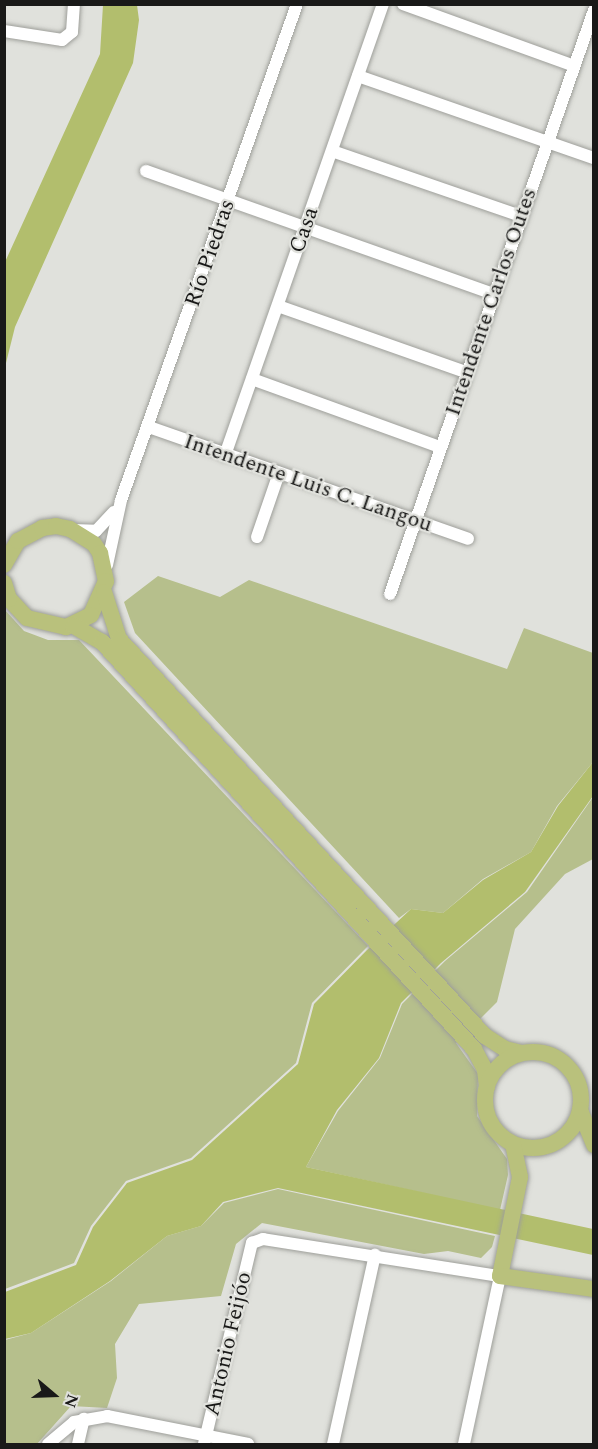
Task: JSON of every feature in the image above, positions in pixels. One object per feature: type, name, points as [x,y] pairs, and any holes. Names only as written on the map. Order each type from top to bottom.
[{"type":"main road","points":[[4,565],[11,542],[42,528],[70,529],[94,544],[106,572],[104,592],[119,639],[480,1043],[490,1120],[513,1144],[518,1184],[500,1276],[594,1289]]},
{"type":"main road","points":[[4,583],[9,599],[27,618],[53,626],[74,626],[102,642],[353,903]]},
{"type":"main road","points":[[74,626],[91,615],[104,592]]},
{"type":"main road","points":[[480,1043],[521,1053],[549,1054],[567,1065],[578,1082],[580,1110],[594,1145]]},
{"type":"main road","points":[[487,1087],[500,1065],[521,1053]]},
{"type":"main road","points":[[518,1184],[544,1147],[564,1137],[580,1110]]},
{"type":"main road","points":[[513,1144],[544,1147]]},
{"type":"street","points":[[4,31],[62,40],[72,32],[74,4]]},
{"type":"street","name":"Río Piedras","points":[[121,500],[149,427],[297,4]]},
{"type":"street","name":"Casa","points":[[225,455],[383,4]]},
{"type":"street","points":[[403,4],[574,66]]},
{"type":"street","name":"Intendente Carlos Outes","points":[[390,594],[465,372],[594,10]]},
{"type":"street","points":[[358,76],[594,158]]},
{"type":"street","points":[[332,151],[521,216]]},
{"type":"street","points":[[146,171],[494,294]]},
{"type":"street","points":[[278,306],[465,372]]},
{"type":"street","points":[[252,379],[440,447]]},
{"type":"street","name":"Intendente Luis C. Langou","points":[[149,427],[468,539]]},
{"type":"street","points":[[257,537],[279,473]]},
{"type":"street","points":[[70,529],[103,528],[121,500]]},
{"type":"street","points":[[106,572],[121,500]]},
{"type":"street","name":"Antonio Feijóo","points":[[205,1440],[252,1243],[263,1239],[375,1255]]},
{"type":"street","points":[[333,1444],[375,1255],[500,1276],[464,1444]]},
{"type":"street","points":[[48,1444],[63,1428],[84,1419],[122,1417],[205,1440],[248,1444]]},
{"type":"street","points":[[78,1444],[84,1419]]},
{"type":"shaded area","points":[[103,5],[137,5],[139,20],[133,63],[15,327],[5,367],[5,262],[100,54]]},
{"type":"shaded area","points":[[158,576],[220,597],[249,580],[507,669],[524,628],[593,653],[593,762],[557,806],[531,852],[483,879],[443,913],[411,909],[399,918],[135,633],[124,602]]},
{"type":"shaded area","points":[[5,610],[24,631],[48,640],[79,640],[368,946],[312,1003],[296,1063],[191,1158],[126,1181],[91,1226],[74,1263],[5,1289]]},
{"type":"shaded area","points":[[593,762],[593,796],[525,892],[441,963],[401,1003],[379,1058],[337,1110],[306,1167],[593,1229],[593,1255],[278,1188],[223,1202],[201,1226],[167,1236],[110,1281],[31,1333],[5,1339],[5,1292],[76,1265],[93,1227],[127,1183],[192,1160],[298,1064],[314,1004],[367,950],[411,909],[443,913],[483,880],[531,852],[558,806]]},
{"type":"shaded area","points":[[593,797],[593,859],[565,874],[515,929],[497,1002],[456,1043],[478,1074],[477,1116],[507,1159],[508,1175],[500,1210],[306,1167],[338,1111],[380,1058],[402,1004],[445,961],[527,892]]},
{"type":"shaded area","points":[[278,1189],[495,1236],[492,1247],[481,1258],[448,1251],[424,1254],[262,1223],[236,1244],[221,1296],[139,1304],[115,1344],[117,1378],[107,1408],[71,1406],[37,1444],[5,1444],[5,1340],[31,1333],[111,1281],[167,1236],[201,1226],[224,1203]]}]
